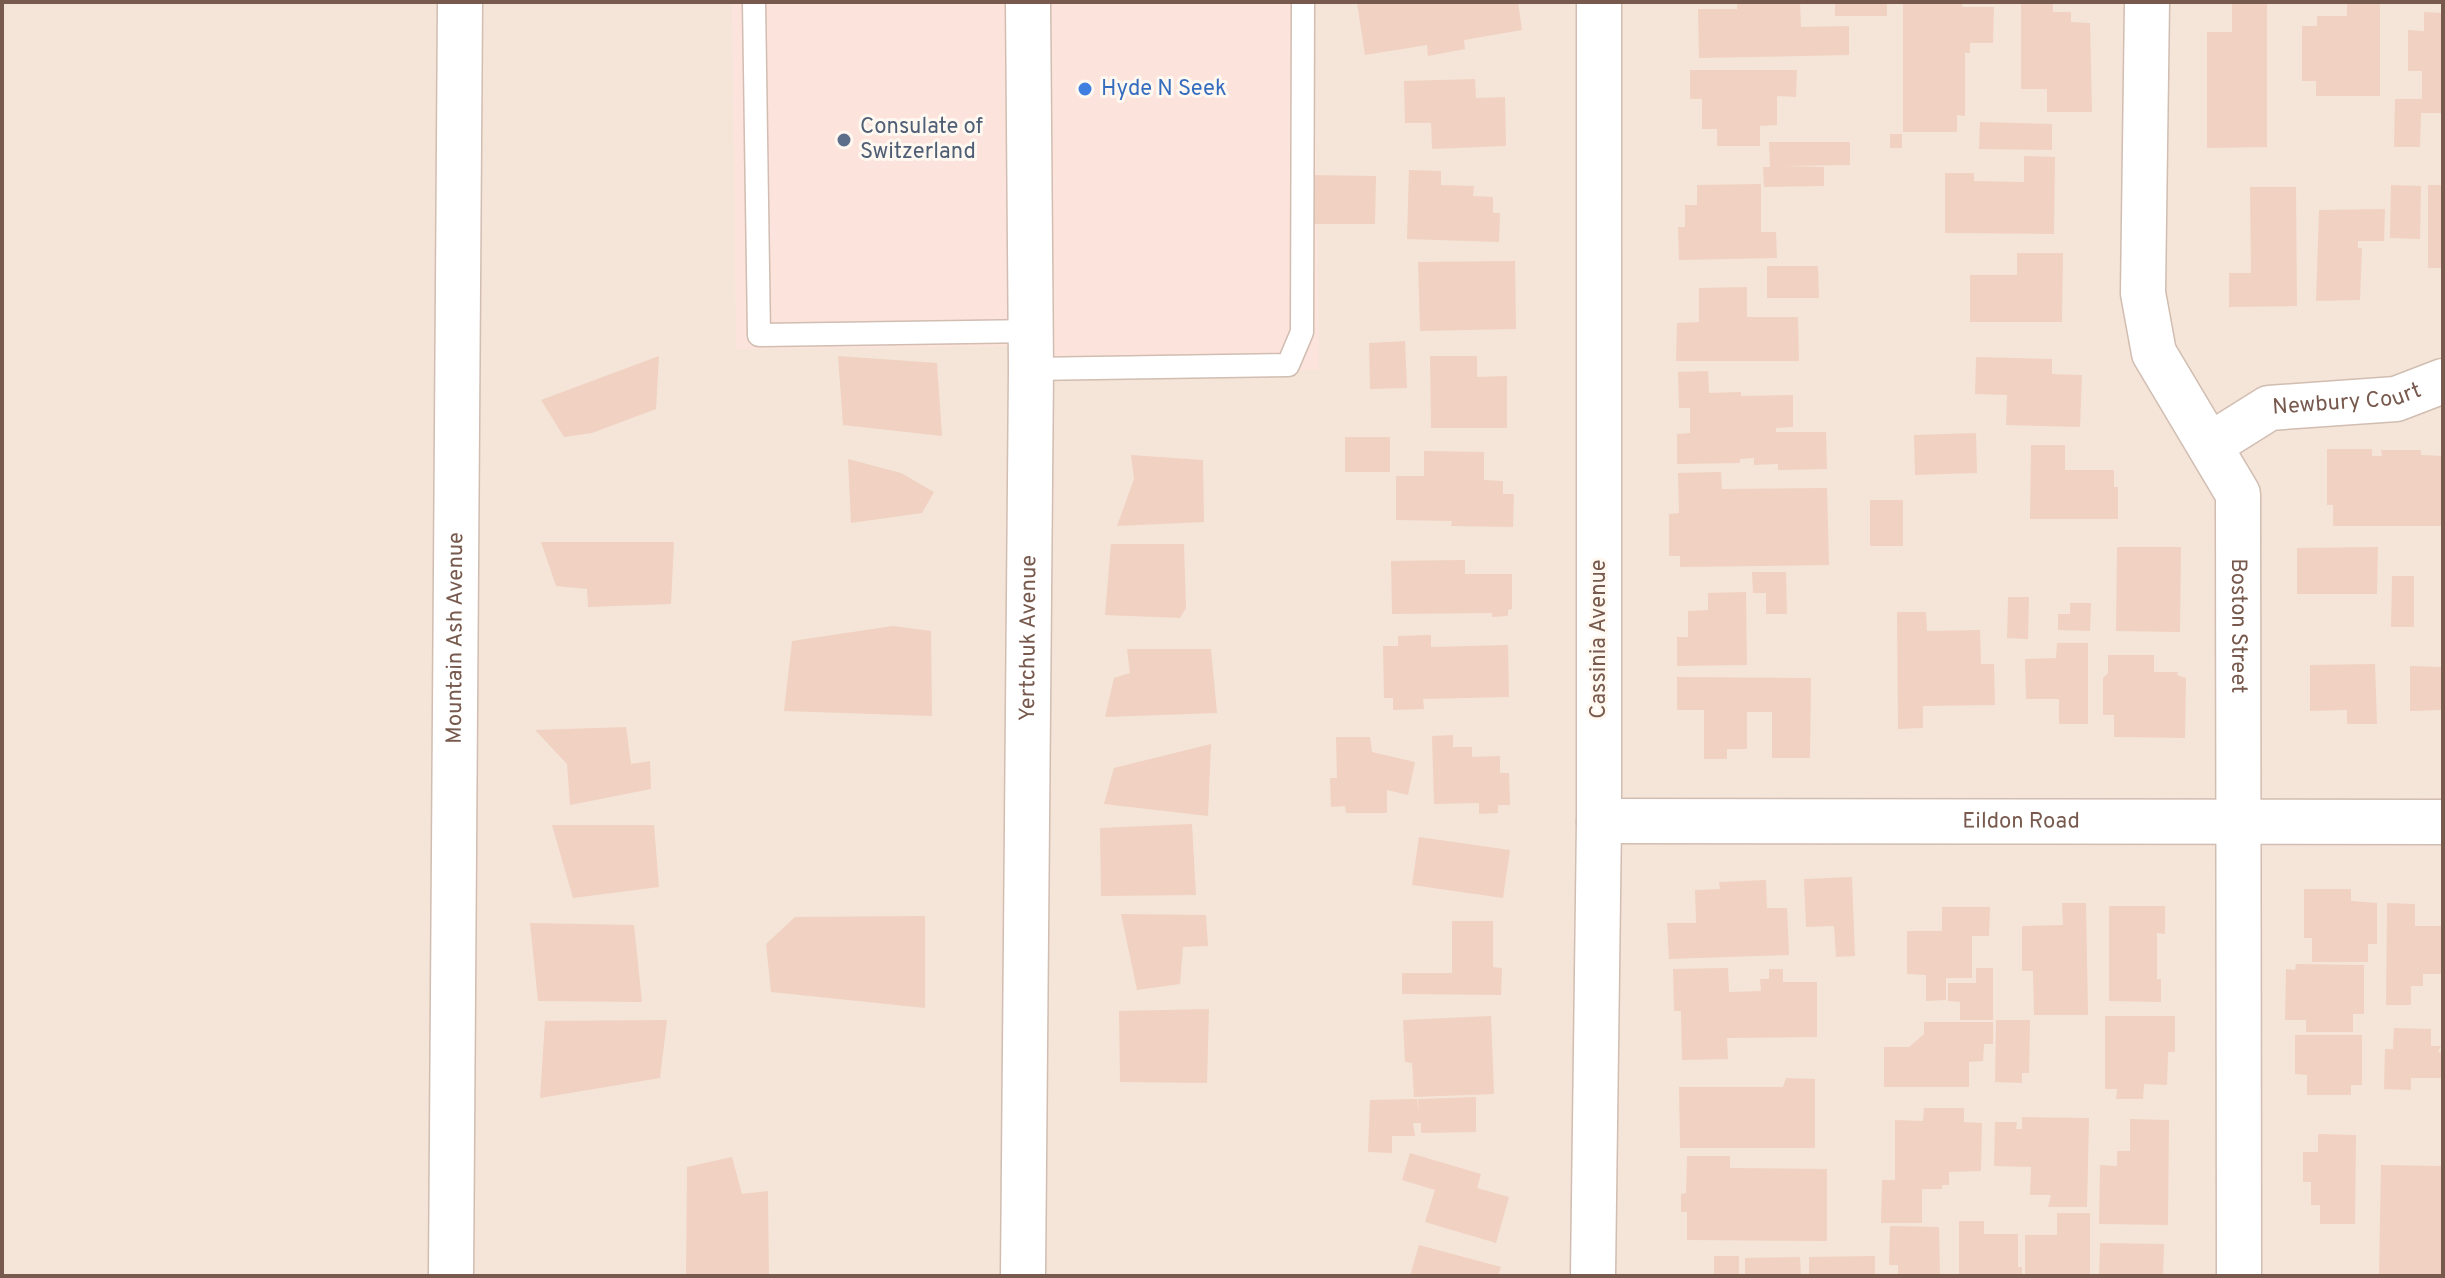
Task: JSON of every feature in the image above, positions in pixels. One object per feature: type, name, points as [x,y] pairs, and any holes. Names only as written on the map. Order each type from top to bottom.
[{"type":"street","name":"Mountain Ash Avenue","points":[[451,1276],[460,2]]},
{"type":"street","name":"Yertchuk Avenue","points":[[1023,1276],[1031,350],[1028,2]]},
{"type":"street","name":"Cassinia Avenue","points":[[1593,1276],[1599,821],[1599,2]]},
{"type":"street","name":"Boston Street","points":[[2147,2],[2143,293],[2154,353],[2238,494],[2239,1276]]},
{"type":"street","name":"Newbury Court","points":[[2210,445],[2269,408],[2396,399],[2443,381]]},
{"type":"street","name":"Eildon Road","points":[[1599,821],[2443,822]]},
{"type":"lane","points":[[754,2],[759,335],[1288,365],[1302,332],[1303,2]]},
{"type":"shaded area","points":[[2,2],[2443,2],[2443,1276],[2,1276]]},
{"type":"shaded area","points":[[732,2],[1314,2],[1319,370],[1014,374],[1013,346],[736,349]]},
{"type":"building","points":[[1518,2],[1522,30],[1464,40],[1465,49],[1428,56],[1427,45],[1365,55],[1357,3]]},
{"type":"building","points":[[1737,2],[1800,2],[1801,27],[1849,26],[1849,55],[1699,58],[1698,9],[1737,9]]},
{"type":"building","points":[[1835,2],[1887,2],[1887,16],[1835,16]]},
{"type":"building","points":[[1903,2],[1963,2],[1962,7],[1994,7],[1993,43],[1970,43],[1970,53],[1965,53],[1965,116],[1957,115],[1957,132],[1903,132]]},
{"type":"building","points":[[2021,2],[2053,2],[2053,12],[2071,12],[2071,22],[2090,23],[2092,112],[2047,112],[2047,89],[2021,89]]},
{"type":"building","points":[[2232,2],[2267,2],[2267,147],[2207,148],[2207,32],[2232,32]]},
{"type":"building","points":[[2347,2],[2380,2],[2380,96],[2316,96],[2316,81],[2302,81],[2302,26],[2317,26],[2317,16],[2347,16]]},
{"type":"building","points":[[2424,12],[2443,13],[2443,113],[2421,113],[2420,147],[2394,147],[2395,99],[2422,99],[2422,71],[2408,71],[2408,30],[2424,31]]},
{"type":"building","points":[[1690,70],[1797,70],[1796,97],[1777,96],[1777,125],[1760,126],[1760,146],[1717,146],[1717,129],[1702,129],[1702,99],[1690,99]]},
{"type":"building","points":[[1475,79],[1476,98],[1505,97],[1506,146],[1432,149],[1431,123],[1405,123],[1404,81]]},
{"type":"building","points":[[1980,122],[2052,124],[2052,150],[1979,149]]},
{"type":"building","points":[[1890,134],[1902,134],[1902,148],[1890,148]]},
{"type":"building","points":[[1769,142],[1850,142],[1850,165],[1783,166],[1824,167],[1824,186],[1764,187],[1763,167],[1770,167]]},
{"type":"building","points":[[2024,156],[2055,157],[2054,234],[1945,233],[1945,173],[1974,173],[1974,181],[2024,182]]},
{"type":"building","points":[[1409,170],[1441,171],[1441,185],[1474,186],[1473,196],[1493,197],[1493,213],[1500,213],[1499,242],[1407,239]]},
{"type":"building","points":[[1310,175],[1376,176],[1375,224],[1310,224]]},
{"type":"building","points":[[1761,184],[1761,232],[1776,232],[1777,258],[1679,260],[1678,227],[1685,227],[1685,205],[1697,205],[1697,185]]},
{"type":"building","points":[[2391,185],[2421,186],[2420,239],[2390,238]]},
{"type":"building","points":[[2428,185],[2443,185],[2443,268],[2428,268]]},
{"type":"building","points":[[2250,187],[2296,187],[2297,306],[2229,307],[2229,273],[2251,273]]},
{"type":"building","points":[[2385,209],[2384,241],[2358,241],[2358,248],[2362,248],[2360,300],[2316,301],[2319,210]]},
{"type":"building","points":[[2017,253],[2063,253],[2062,322],[1970,322],[1970,275],[2017,275]]},
{"type":"building","points":[[1515,261],[1516,329],[1420,331],[1418,262]]},
{"type":"building","points":[[1767,266],[1818,266],[1819,298],[1767,298]]},
{"type":"building","points":[[1747,287],[1747,317],[1798,317],[1799,361],[1676,361],[1677,323],[1699,322],[1699,288]]},
{"type":"building","points":[[1405,341],[1407,388],[1370,389],[1369,343]]},
{"type":"building","points":[[659,356],[656,409],[592,433],[564,437],[541,400]]},
{"type":"building","points":[[838,356],[937,363],[942,436],[843,425]]},
{"type":"building","points":[[1430,356],[1477,356],[1477,377],[1507,376],[1507,428],[1431,428]]},
{"type":"building","points":[[1976,357],[2052,359],[2052,374],[2082,375],[2080,427],[2006,425],[2007,395],[1975,394]]},
{"type":"building","points":[[1708,371],[1709,393],[1793,395],[1793,427],[1776,428],[1776,432],[1826,432],[1827,469],[1778,470],[1778,464],[1754,465],[1754,458],[1740,459],[1740,463],[1677,464],[1677,434],[1690,433],[1690,408],[1679,408],[1678,372]]},
{"type":"building","points":[[1976,433],[1977,473],[1915,475],[1914,435]]},
{"type":"building","points":[[1345,437],[1390,437],[1390,472],[1345,472]]},
{"type":"building","points":[[2031,445],[2065,445],[2065,470],[2114,470],[2114,487],[2118,487],[2118,519],[2030,519]]},
{"type":"building","points":[[2327,449],[2372,449],[2372,456],[2382,456],[2381,450],[2421,450],[2421,455],[2443,456],[2443,526],[2333,526],[2333,505],[2327,505]]},
{"type":"building","points":[[1424,451],[1484,452],[1484,480],[1503,481],[1503,494],[1514,494],[1513,527],[1451,526],[1452,521],[1396,520],[1396,476],[1424,476]]},
{"type":"building","points":[[1131,455],[1203,460],[1204,522],[1117,526],[1134,479]]},
{"type":"building","points":[[848,459],[901,473],[934,492],[922,513],[851,523]]},
{"type":"building","points":[[1721,472],[1722,489],[1827,488],[1829,565],[1680,567],[1680,556],[1669,556],[1669,514],[1679,513],[1678,473]]},
{"type":"building","points":[[1870,500],[1903,500],[1903,546],[1870,546]]},
{"type":"building","points":[[541,542],[674,542],[671,604],[588,607],[587,589],[556,586]]},
{"type":"building","points":[[1111,544],[1184,544],[1186,608],[1180,618],[1105,615]]},
{"type":"building","points":[[2117,547],[2181,547],[2180,632],[2116,631]]},
{"type":"building","points":[[2378,547],[2377,594],[2297,594],[2297,548]]},
{"type":"building","points":[[1465,560],[1465,574],[1512,574],[1512,609],[1508,610],[1508,616],[1492,617],[1492,613],[1392,614],[1391,561]]},
{"type":"building","points":[[1752,572],[1786,572],[1787,614],[1766,614],[1766,593],[1753,593]]},
{"type":"building","points":[[2392,576],[2414,576],[2414,627],[2391,627]]},
{"type":"building","points":[[1746,592],[1747,665],[1677,666],[1677,637],[1688,637],[1688,611],[1708,610],[1708,593]]},
{"type":"building","points":[[2008,597],[2029,597],[2028,639],[2007,638]]},
{"type":"building","points":[[2070,603],[2091,603],[2090,631],[2058,630],[2058,614],[2070,614]]},
{"type":"building","points":[[1897,612],[1926,612],[1927,631],[1980,630],[1981,664],[1994,664],[1995,705],[1923,706],[1923,728],[1898,729]]},
{"type":"building","points":[[893,626],[931,631],[932,716],[784,711],[792,641]]},
{"type":"building","points":[[1431,635],[1431,647],[1508,645],[1509,697],[1423,699],[1424,709],[1393,710],[1393,698],[1384,698],[1383,646],[1398,646],[1398,636]]},
{"type":"building","points":[[2057,643],[2088,643],[2088,724],[2059,724],[2059,699],[2026,699],[2025,659],[2056,658]]},
{"type":"building","points":[[1127,649],[1211,649],[1217,713],[1105,717],[1114,678],[1130,673]]},
{"type":"building","points":[[2108,655],[2154,655],[2154,672],[2178,672],[2177,675],[2186,678],[2185,738],[2114,737],[2114,715],[2103,715],[2103,678],[2108,673]]},
{"type":"building","points":[[2375,664],[2377,724],[2347,724],[2347,710],[2310,711],[2310,665]]},
{"type":"building","points":[[2410,666],[2443,667],[2443,710],[2410,711]]},
{"type":"building","points":[[1677,677],[1811,678],[1810,758],[1772,758],[1772,712],[1747,712],[1747,749],[1727,749],[1727,759],[1704,759],[1704,710],[1677,710]]},
{"type":"building","points":[[626,727],[631,764],[650,761],[651,789],[570,805],[567,764],[535,730]]},
{"type":"building","points":[[1453,735],[1453,747],[1472,747],[1472,757],[1500,756],[1500,773],[1509,773],[1510,805],[1498,805],[1498,813],[1479,814],[1479,803],[1434,804],[1432,736]]},
{"type":"building","points":[[1336,737],[1370,737],[1372,752],[1415,762],[1408,795],[1387,790],[1387,813],[1346,813],[1345,806],[1331,807],[1330,778],[1337,778]]},
{"type":"building","points":[[1211,744],[1208,816],[1104,804],[1114,768]]},
{"type":"building","points":[[1192,824],[1196,895],[1101,896],[1100,828]]},
{"type":"building","points":[[552,825],[654,825],[659,887],[573,898]]},
{"type":"building","points":[[1419,837],[1510,850],[1503,898],[1412,885]]},
{"type":"building","points":[[1852,877],[1855,956],[1836,957],[1834,926],[1806,927],[1804,879]]},
{"type":"building","points":[[1766,880],[1767,908],[1787,908],[1789,955],[1669,959],[1667,923],[1696,923],[1695,890],[1720,889],[1719,882]]},
{"type":"building","points":[[2304,889],[2351,889],[2351,901],[2377,903],[2377,944],[2368,944],[2368,962],[2312,962],[2312,938],[2304,938]]},
{"type":"building","points":[[2062,903],[2086,903],[2088,1015],[2034,1015],[2033,971],[2022,971],[2022,926],[2063,925]]},
{"type":"building","points":[[2387,903],[2415,904],[2415,926],[2443,926],[2443,974],[2423,974],[2423,986],[2411,986],[2411,1005],[2386,1005]]},
{"type":"building","points":[[2109,906],[2165,906],[2165,934],[2157,933],[2157,979],[2161,979],[2161,1002],[2109,1001]]},
{"type":"building","points":[[1942,907],[1990,907],[1989,936],[1972,936],[1972,978],[1946,978],[1946,1000],[1926,1001],[1926,975],[1907,974],[1907,931],[1942,931]]},
{"type":"building","points":[[1121,914],[1206,915],[1208,946],[1183,947],[1180,984],[1137,990]]},
{"type":"building","points":[[925,916],[925,1008],[771,992],[766,944],[795,917]]},
{"type":"building","points":[[1452,921],[1493,921],[1493,967],[1502,968],[1501,995],[1402,994],[1402,973],[1452,973]]},
{"type":"building","points":[[530,923],[634,925],[642,1002],[538,1001]]},
{"type":"building","points":[[2296,964],[2364,965],[2364,1014],[2353,1014],[2353,1032],[2306,1032],[2306,1020],[2285,1020],[2286,969],[2295,970]]},
{"type":"building","points":[[1728,968],[1729,992],[1761,991],[1760,979],[1769,979],[1769,969],[1783,969],[1783,982],[1817,982],[1817,1037],[1727,1038],[1728,1059],[1682,1060],[1681,1011],[1674,1011],[1673,969]]},
{"type":"building","points":[[1976,968],[1993,968],[1993,1020],[1960,1020],[1960,1002],[1948,1001],[1948,983],[1976,983]]},
{"type":"building","points":[[1209,1009],[1207,1083],[1120,1082],[1119,1011]]},
{"type":"building","points":[[1491,1016],[1494,1094],[1414,1097],[1412,1063],[1405,1062],[1403,1020]]},
{"type":"building","points":[[2105,1016],[2175,1016],[2175,1052],[2168,1052],[2167,1085],[2144,1084],[2143,1099],[2116,1099],[2117,1089],[2105,1089]]},
{"type":"building","points":[[667,1020],[660,1078],[540,1098],[545,1021]]},
{"type":"building","points":[[1996,1020],[2030,1020],[2029,1073],[2022,1073],[2022,1083],[1995,1082]]},
{"type":"building","points":[[1924,1022],[1993,1022],[1993,1044],[1984,1044],[1983,1061],[1969,1062],[1969,1087],[1884,1087],[1884,1047],[1909,1047],[1924,1034]]},
{"type":"building","points":[[2394,1028],[2431,1029],[2431,1046],[2441,1046],[2438,1052],[2443,1053],[2443,1078],[2411,1078],[2411,1090],[2384,1089],[2385,1049],[2393,1049]]},
{"type":"building","points":[[2295,1035],[2362,1035],[2362,1085],[2351,1085],[2351,1095],[2307,1095],[2307,1075],[2295,1074]]},
{"type":"building","points":[[1786,1078],[1815,1079],[1815,1148],[1680,1148],[1679,1087],[1783,1087]]},
{"type":"building","points":[[1476,1097],[1476,1132],[1421,1133],[1421,1123],[1413,1123],[1415,1136],[1392,1136],[1392,1153],[1368,1152],[1370,1100],[1417,1099],[1419,1114],[1418,1099]]},
{"type":"building","points":[[1924,1108],[1964,1108],[1964,1122],[1982,1123],[1981,1171],[1949,1172],[1949,1185],[1942,1185],[1942,1189],[1922,1189],[1922,1223],[1881,1223],[1882,1180],[1895,1180],[1895,1120],[1923,1121]]},
{"type":"building","points":[[2022,1117],[2089,1118],[2087,1207],[2048,1207],[2051,1195],[2030,1195],[2031,1167],[1994,1166],[1995,1122],[2017,1122],[2016,1129],[2022,1129]]},
{"type":"building","points":[[2130,1119],[2169,1120],[2168,1225],[2099,1224],[2100,1165],[2117,1166],[2117,1151],[2130,1151]]},
{"type":"building","points":[[2318,1134],[2356,1135],[2355,1224],[2320,1224],[2320,1205],[2311,1205],[2311,1182],[2303,1182],[2303,1152],[2318,1152]]},
{"type":"building","points":[[1410,1153],[1481,1174],[1477,1188],[1509,1197],[1496,1243],[1425,1222],[1435,1190],[1402,1180]]},
{"type":"building","points":[[1687,1156],[1730,1156],[1730,1168],[1827,1169],[1827,1241],[1687,1240],[1687,1212],[1681,1212],[1681,1194],[1686,1193]]},
{"type":"building","points":[[732,1157],[742,1194],[768,1191],[769,1276],[686,1276],[687,1167]]},
{"type":"building","points":[[2381,1165],[2443,1166],[2443,1276],[2379,1276]]},
{"type":"building","points":[[2057,1213],[2090,1213],[2090,1276],[2025,1276],[2025,1235],[2057,1235]]},
{"type":"building","points":[[1959,1221],[1984,1221],[1984,1234],[2018,1234],[2018,1267],[2022,1267],[2022,1276],[1959,1276]]},
{"type":"building","points":[[1890,1226],[1939,1227],[1940,1276],[1898,1276],[1898,1265],[1889,1265]]},
{"type":"building","points":[[2100,1243],[2164,1244],[2163,1276],[2099,1276]]},
{"type":"building","points":[[1419,1245],[1501,1267],[1498,1276],[1410,1276]]},
{"type":"building","points":[[1714,1256],[1739,1256],[1739,1276],[1714,1276]]},
{"type":"building","points":[[1875,1256],[1875,1276],[1809,1276],[1809,1257]]},
{"type":"building","points":[[1800,1257],[1801,1276],[1745,1276],[1745,1258]]},
{"type":"place","name":"Hyde N Seek","points":[[1085,89]]},
{"type":"place","name":"Consulate of Switzerland","points":[[844,140]]}]
